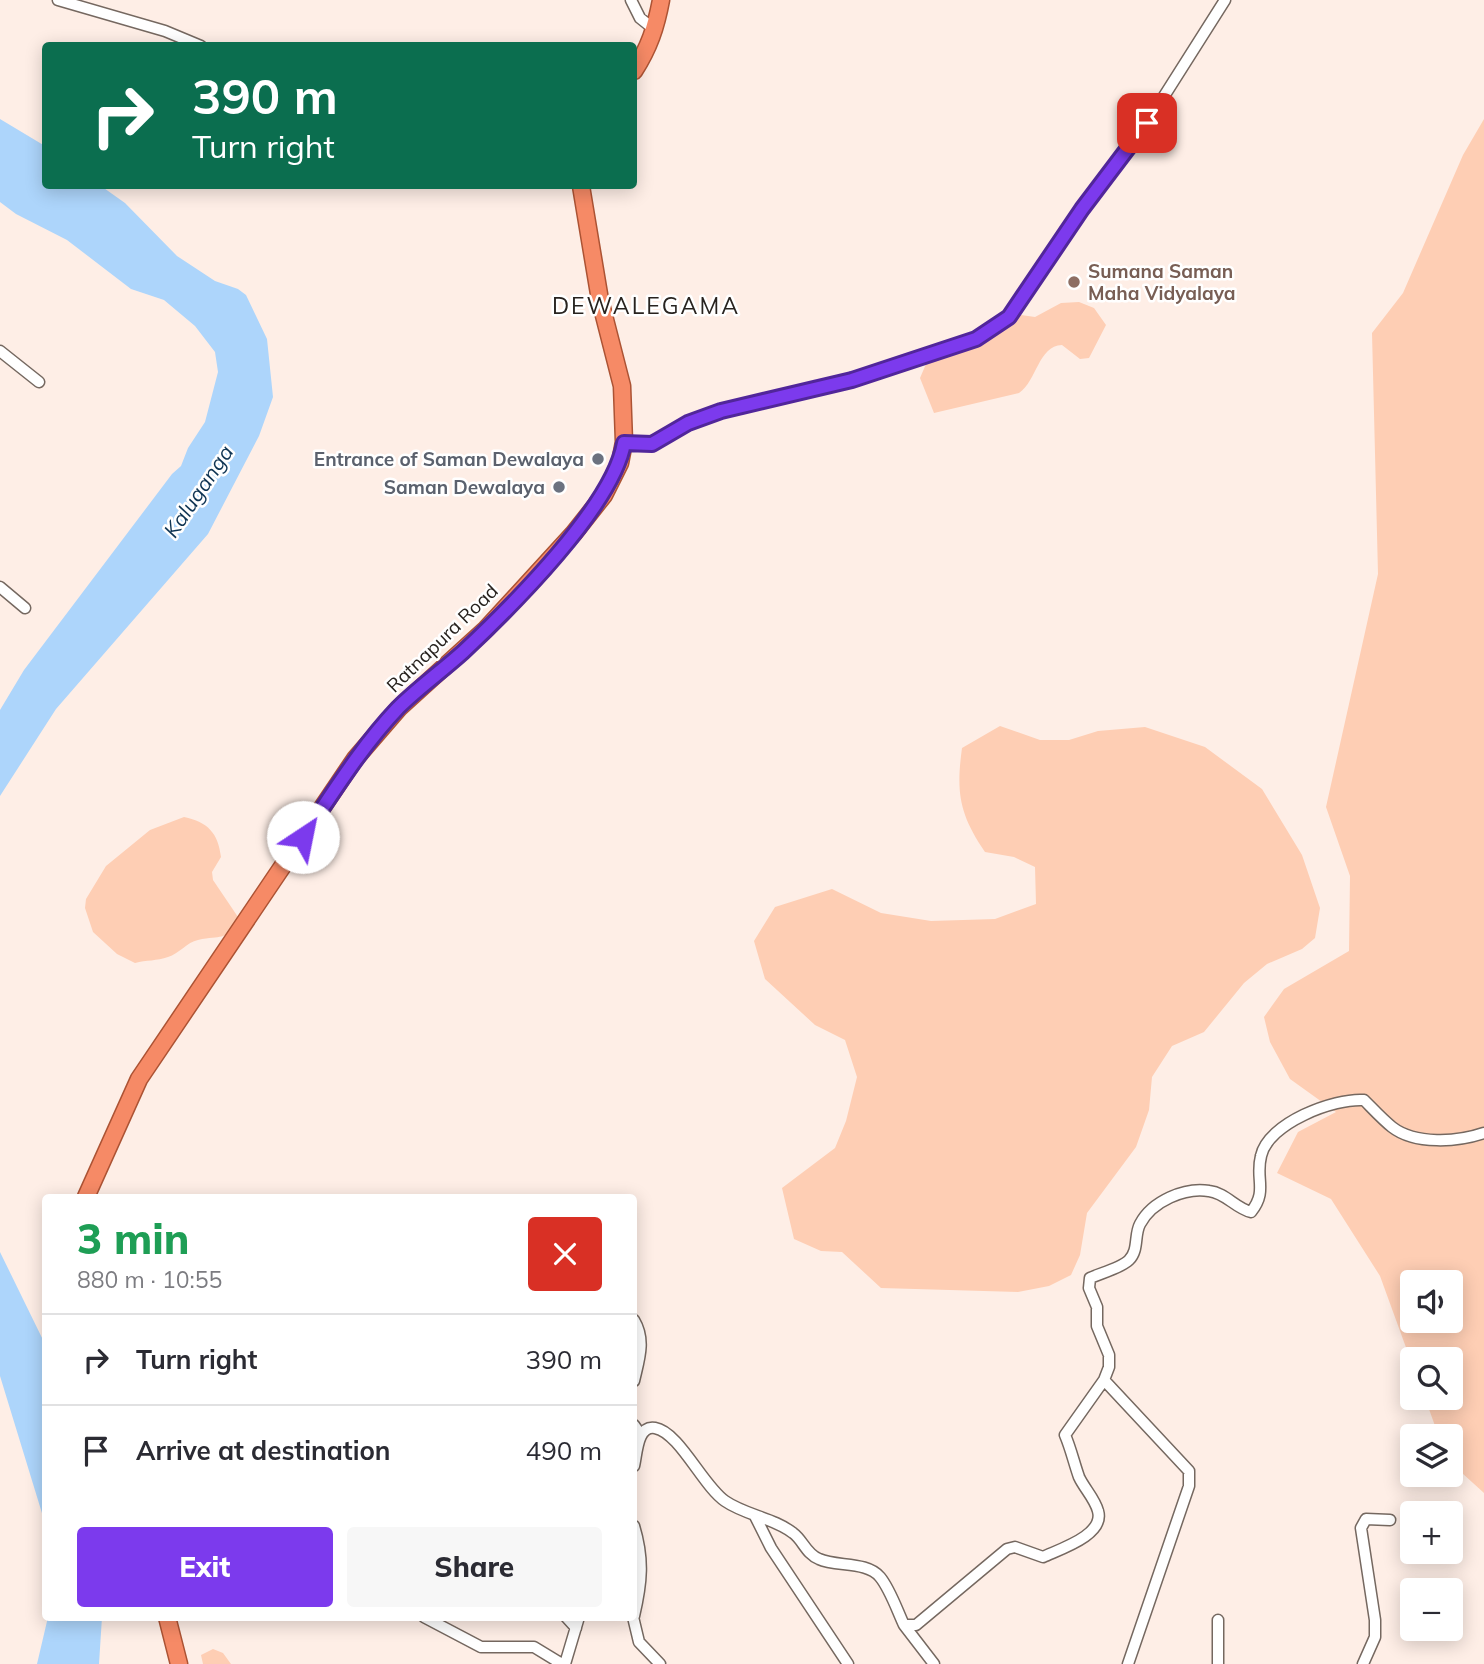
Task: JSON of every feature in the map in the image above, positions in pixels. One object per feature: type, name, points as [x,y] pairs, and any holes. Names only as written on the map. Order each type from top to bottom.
[{"type":"highway","points":[[637,67],[646,54],[655,30],[661,0]]},
{"type":"highway","name":"Ratnapura Road","points":[[87,1194],[139,1079],[355,759],[399,708],[486,629],[574,533],[604,495],[620,463],[624,443],[622,386],[600,300],[582,189]]},
{"type":"highway","points":[[168,1621],[179,1664]]},
{"type":"street","points":[[58,0],[165,31],[191,42]]},
{"type":"street","points":[[631,0],[640,18],[655,30]]},
{"type":"street","points":[[624,443],[652,444],[688,423],[721,411],[865,376],[976,339],[1009,317],[1082,209],[1135,142],[1225,0]]},
{"type":"street","points":[[0,351],[39,382]]},
{"type":"street","points":[[0,587],[25,608]]},
{"type":"street","points":[[904,1625],[923,1621],[1007,1549],[1015,1548],[1043,1557],[1092,1531],[1098,1522],[1098,1511],[1079,1475],[1076,1458],[1065,1435],[1104,1380],[1109,1355],[1097,1326],[1097,1307],[1089,1288],[1090,1278],[1129,1261],[1135,1250],[1139,1225],[1158,1205],[1188,1190],[1212,1191],[1238,1209],[1251,1212],[1261,1200],[1261,1154],[1278,1132],[1299,1115],[1346,1098],[1364,1100],[1394,1129],[1420,1137],[1451,1141],[1484,1133]]},
{"type":"street","points":[[637,1325],[642,1349],[637,1369]]},
{"type":"street","points":[[1104,1380],[1189,1472],[1189,1486],[1128,1664]]},
{"type":"street","points":[[637,1453],[641,1435],[653,1428],[666,1432],[714,1492],[726,1502],[794,1533],[804,1548],[818,1559],[870,1570],[880,1576],[911,1638],[934,1664]]},
{"type":"street","points":[[637,1429],[641,1435]]},
{"type":"street","points":[[755,1515],[771,1548],[848,1664]]},
{"type":"street","points":[[1363,1664],[1375,1637],[1375,1620],[1362,1528],[1366,1519],[1390,1520]]},
{"type":"street","points":[[637,1535],[642,1551],[643,1578],[637,1603]]},
{"type":"street","points":[[1218,1664],[1219,1620]]},
{"type":"street","points":[[432,1621],[481,1647],[534,1647],[564,1664],[577,1622]]},
{"type":"street","points":[[635,1621],[639,1642],[660,1664]]},
{"type":"shaded area","points":[[1484,119],[1484,1493],[1463,1474],[1463,1424],[1434,1424],[1429,1410],[1463,1410],[1463,1347],[1406,1347],[1401,1333],[1463,1333],[1463,1270],[1400,1270],[1400,1331],[1380,1276],[1331,1199],[1277,1173],[1298,1132],[1336,1112],[1290,1079],[1270,1042],[1264,1017],[1284,989],[1349,951],[1350,876],[1326,807],[1378,574],[1372,333],[1403,293],[1463,155]]},
{"type":"shaded area","points":[[1079,302],[1094,308],[1106,325],[1089,358],[1080,359],[1062,345],[1054,347],[1043,357],[1030,381],[1019,393],[934,413],[920,378],[926,364],[984,340],[1021,315],[1035,317],[1061,303]]},
{"type":"shaded area","points":[[1000,726],[1040,740],[1069,740],[1098,731],[1145,727],[1205,747],[1262,789],[1302,855],[1320,908],[1315,938],[1302,949],[1267,964],[1244,983],[1204,1032],[1172,1046],[1152,1077],[1149,1110],[1136,1147],[1087,1213],[1080,1255],[1071,1275],[1049,1286],[1018,1292],[881,1288],[842,1252],[821,1251],[794,1239],[782,1188],[835,1148],[846,1121],[857,1077],[845,1040],[815,1025],[765,979],[754,941],[775,907],[832,889],[881,913],[931,921],[995,919],[1036,904],[1035,867],[1014,857],[985,852],[970,826],[962,802],[959,777],[962,748]]},
{"type":"shaded area","points":[[184,817],[199,822],[214,835],[221,857],[212,872],[213,880],[238,917],[226,935],[194,941],[164,958],[135,963],[117,954],[93,932],[85,908],[86,899],[106,866],[150,830]]},
{"type":"shaded area","points":[[213,1649],[223,1653],[231,1664],[203,1664],[201,1655]]},
{"type":"water","name":"Kaluganga","points":[[0,119],[42,144],[42,189],[105,189],[125,203],[177,256],[215,281],[238,289],[246,295],[267,339],[273,397],[259,436],[208,534],[56,709],[0,796],[0,710],[24,670],[172,474],[181,466],[188,448],[205,422],[218,372],[215,352],[195,326],[164,300],[131,289],[67,240],[16,214],[0,202]]},
{"type":"water","points":[[0,1252],[42,1338],[42,1513],[0,1376]]},
{"type":"water","points":[[47,1621],[102,1621],[99,1664],[37,1664]]},
{"type":"place","name":"Sumana Saman Maha Vidyalaya","points":[[1074,282]]},
{"type":"place","name":"Entrance of Saman Dewalaya","points":[[598,459]]},
{"type":"place","name":"Saman Dewalaya","points":[[559,487]]},
{"type":"district","name":"DEWALEGAMA","points":[[646,305]]},
{"type":"route","points":[[303,837],[355,759],[399,708],[486,629],[574,533],[604,495],[620,463],[624,443],[652,444],[688,423],[721,411],[852,380],[976,339],[1009,317],[1082,209],[1147,123]]}]
